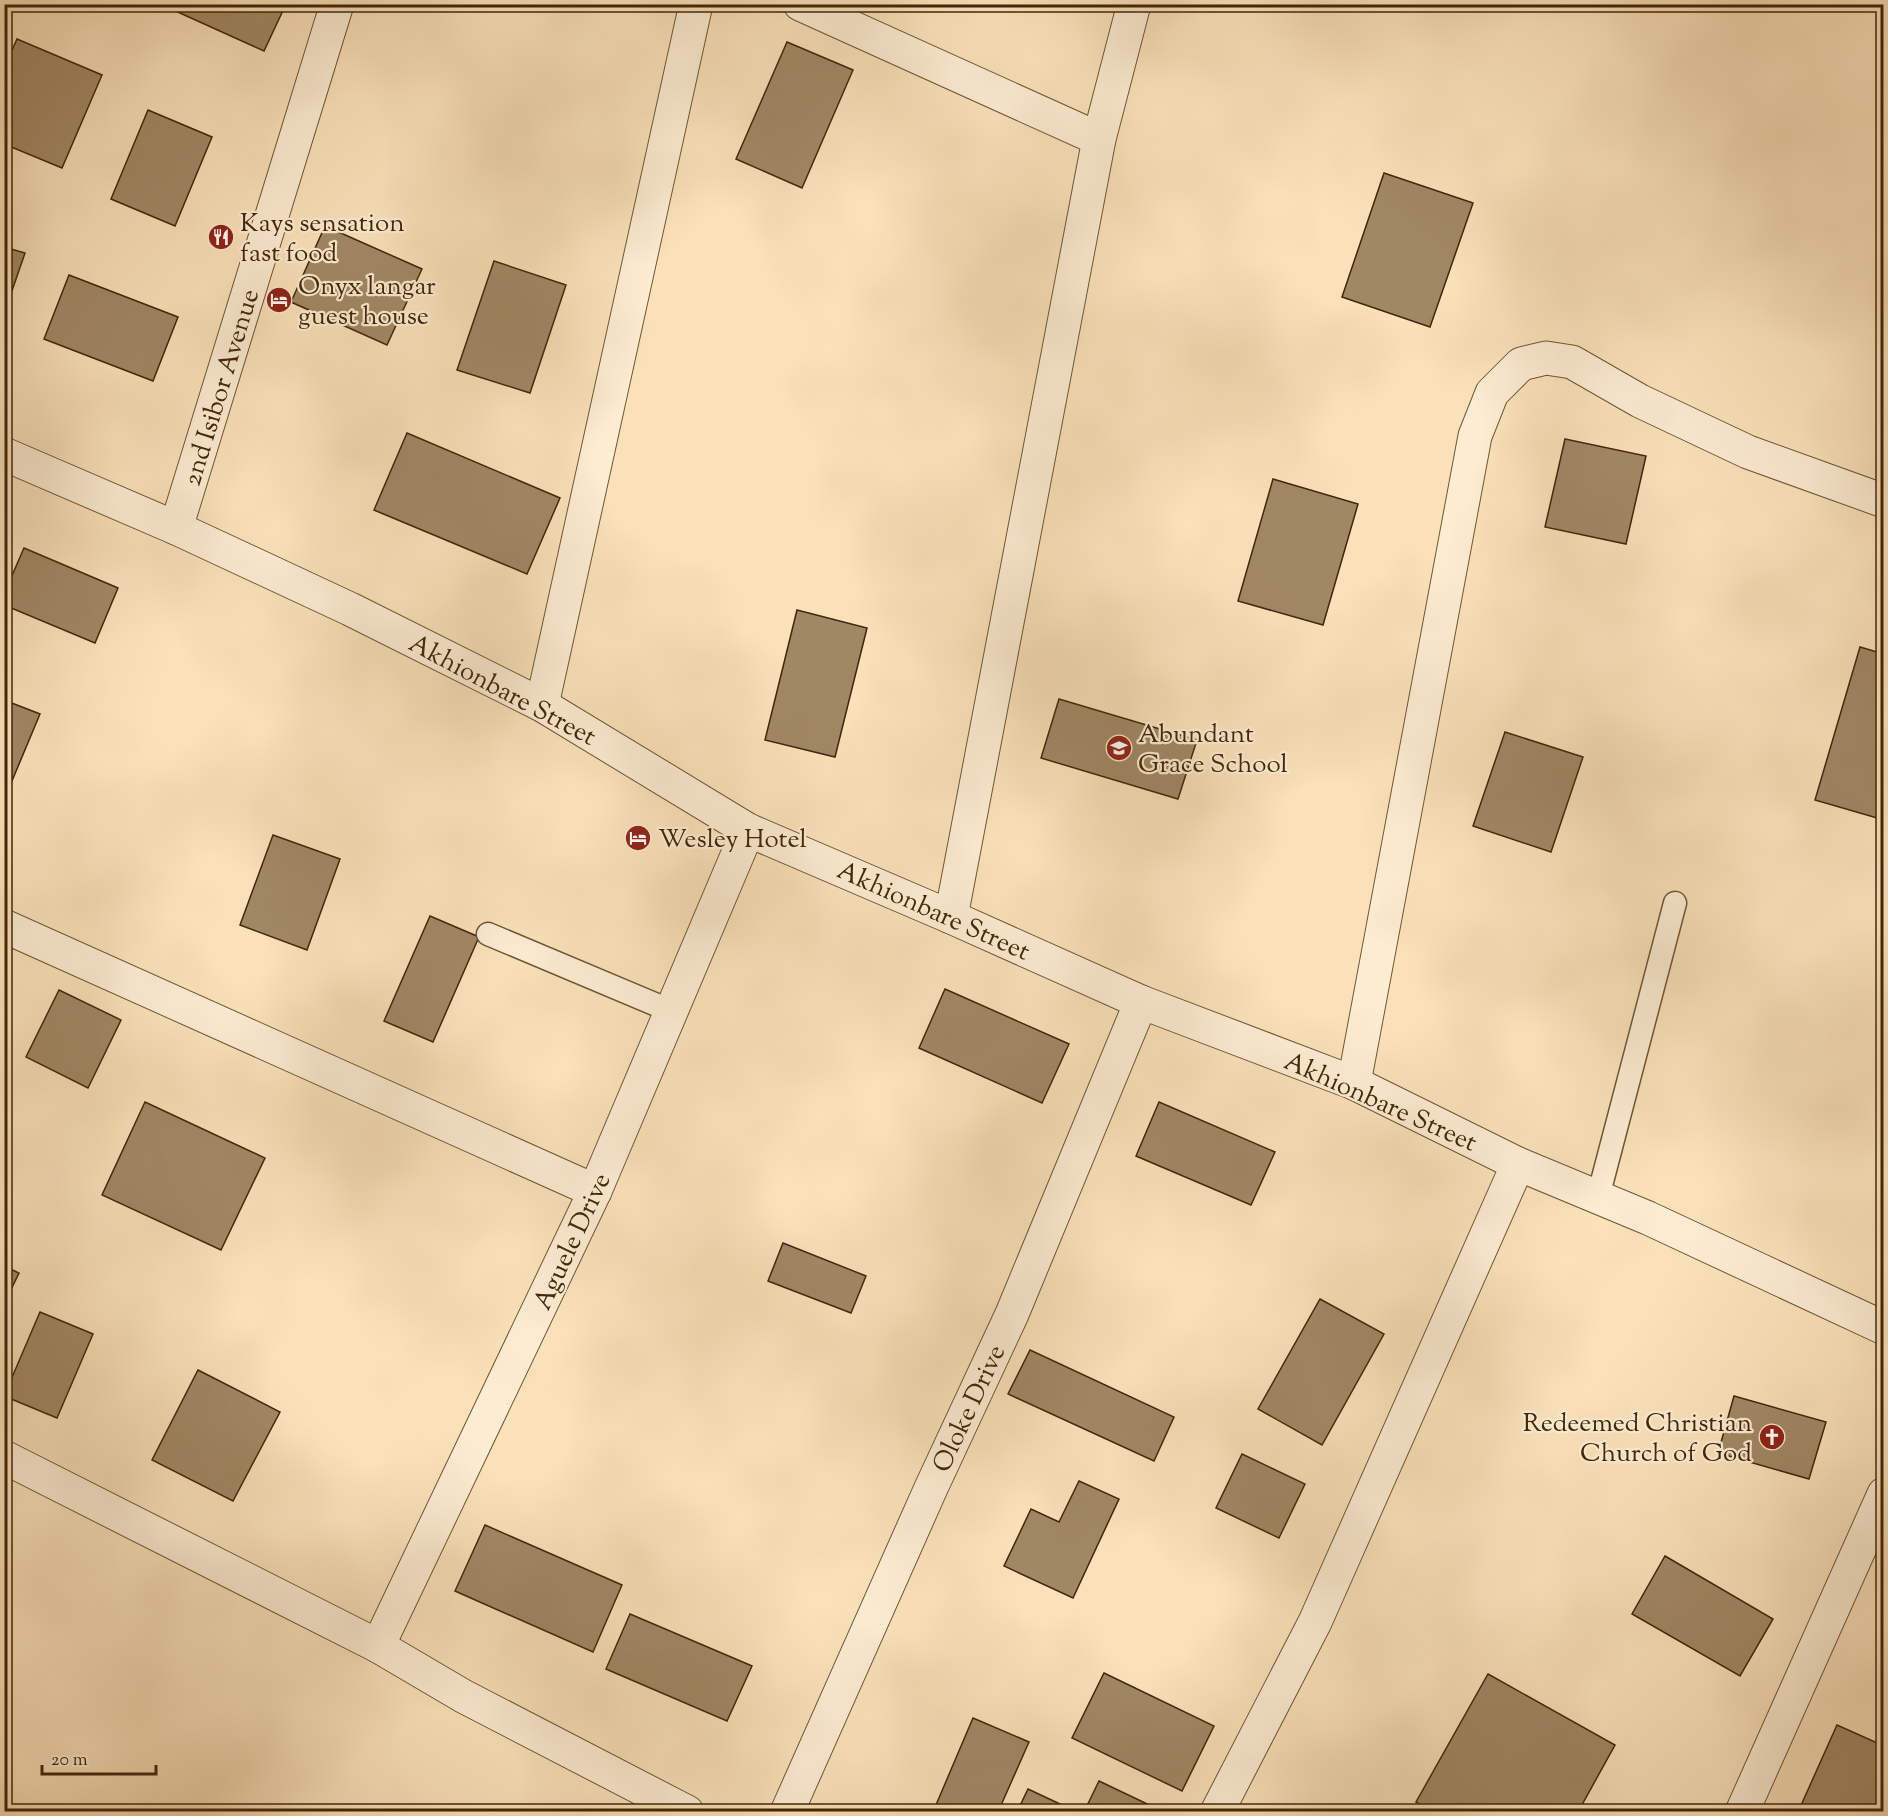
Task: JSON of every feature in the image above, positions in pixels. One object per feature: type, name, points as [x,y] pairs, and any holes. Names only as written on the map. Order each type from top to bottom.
[{"type":"street","name":"2nd Isibor Avenue","points":[[176,528],[338,4]]},
{"type":"street","points":[[542,705],[696,4]]},
{"type":"street","points":[[800,4],[1099,139]]},
{"type":"street","points":[[951,917],[1099,139],[1134,4]]},
{"type":"street","points":[[1354,1083],[1475,436],[1492,393],[1521,364],[1546,358],[1572,362],[1640,401],[1748,452],[1884,501]]},
{"type":"street","name":"Akhionbare Street","points":[[4,454],[176,528],[350,609],[542,705],[748,830],[1141,1002],[1354,1083],[1518,1164],[1882,1320]]},
{"type":"street","name":"Aguele Drive","points":[[378,1646],[595,1191],[748,830]]},
{"type":"street","points":[[4,926],[595,1191]]},
{"type":"street","name":"Oloke Drive","points":[[787,1812],[931,1488],[1012,1314],[1141,1002]]},
{"type":"street","points":[[1217,1812],[1315,1622],[1518,1164]]},
{"type":"street","points":[[4,1457],[378,1646],[463,1696],[687,1812]]},
{"type":"street","points":[[1742,1812],[1884,1494]]},
{"type":"lane","points":[[1598,1197],[1675,903]]},
{"type":"lane","points":[[488,934],[671,1011]]},
{"type":"building","points":[[160,4],[286,4],[264,51]]},
{"type":"building","points":[[17,39],[102,75],[62,168],[4,144],[4,68]]},
{"type":"building","points":[[787,42],[853,70],[802,188],[736,159]]},
{"type":"building","points":[[148,110],[212,137],[175,226],[111,199]]},
{"type":"building","points":[[1384,173],[1473,203],[1430,327],[1342,297]]},
{"type":"building","points":[[325,226],[422,269],[387,345],[291,302]]},
{"type":"building","points":[[4,247],[25,253],[4,314]]},
{"type":"building","points":[[494,261],[566,285],[530,393],[457,370]]},
{"type":"building","points":[[69,275],[178,317],[153,381],[44,339]]},
{"type":"building","points":[[407,433],[560,498],[527,574],[374,510]]},
{"type":"building","points":[[1565,439],[1646,456],[1626,544],[1545,527]]},
{"type":"building","points":[[1273,479],[1358,504],[1323,625],[1238,601]]},
{"type":"building","points":[[24,548],[118,588],[95,643],[4,605],[4,594]]},
{"type":"building","points":[[797,610],[867,628],[835,757],[765,740]]},
{"type":"building","points":[[1860,647],[1884,654],[1884,820],[1815,800]]},
{"type":"building","points":[[1059,699],[1197,740],[1178,799],[1041,758]]},
{"type":"building","points":[[4,700],[40,714],[4,800]]},
{"type":"building","points":[[1505,732],[1583,757],[1551,852],[1473,826]]},
{"type":"building","points":[[273,835],[340,859],[307,950],[240,925]]},
{"type":"building","points":[[430,916],[479,937],[433,1042],[384,1021]]},
{"type":"building","points":[[945,989],[1069,1044],[1042,1103],[919,1048]]},
{"type":"building","points":[[59,990],[121,1020],[88,1088],[26,1057]]},
{"type":"building","points":[[145,1102],[265,1158],[221,1250],[102,1195]]},
{"type":"building","points":[[1159,1102],[1275,1152],[1251,1205],[1136,1156]]},
{"type":"building","points":[[783,1243],[866,1276],[851,1313],[768,1281]]},
{"type":"building","points":[[4,1266],[19,1273],[4,1304]]},
{"type":"building","points":[[1320,1299],[1384,1334],[1322,1445],[1258,1409]]},
{"type":"building","points":[[40,1312],[93,1334],[57,1418],[4,1396]]},
{"type":"building","points":[[1030,1350],[1174,1417],[1154,1461],[1008,1394]]},
{"type":"building","points":[[198,1370],[280,1412],[233,1501],[152,1460]]},
{"type":"building","name":"Redeemed Christian Church of God","points":[[1734,1396],[1826,1422],[1809,1479],[1718,1453]]},
{"type":"building","points":[[1242,1454],[1305,1484],[1279,1538],[1216,1508]]},
{"type":"building","points":[[1079,1481],[1119,1499],[1073,1598],[1004,1566],[1031,1509],[1059,1522]]},
{"type":"building","points":[[485,1525],[622,1585],[593,1652],[455,1591]]},
{"type":"building","points":[[1665,1556],[1773,1619],[1740,1676],[1632,1614]]},
{"type":"building","points":[[630,1614],[752,1666],[727,1721],[606,1669]]},
{"type":"building","points":[[1104,1673],[1214,1726],[1182,1791],[1072,1738]]},
{"type":"building","points":[[1488,1674],[1615,1745],[1578,1812],[1433,1812],[1416,1802]]},
{"type":"building","points":[[973,1718],[1029,1742],[998,1812],[933,1812]]},
{"type":"building","points":[[1837,1725],[1884,1746],[1884,1812],[1798,1812]]},
{"type":"building","points":[[1099,1781],[1164,1812],[1084,1812]]},
{"type":"building","points":[[1028,1789],[1077,1812],[1017,1812]]},
{"type":"place","name":"Kays sensation fast food","points":[[221,237]]},
{"type":"place","name":"Onyx langar guest house","points":[[279,300]]},
{"type":"place","name":"Abundant Grace School","points":[[1119,748]]},
{"type":"place","name":"Wesley Hotel","points":[[638,838]]},
{"type":"place","name":"Redeemed Christian Church of God","points":[[1772,1437]]}]
